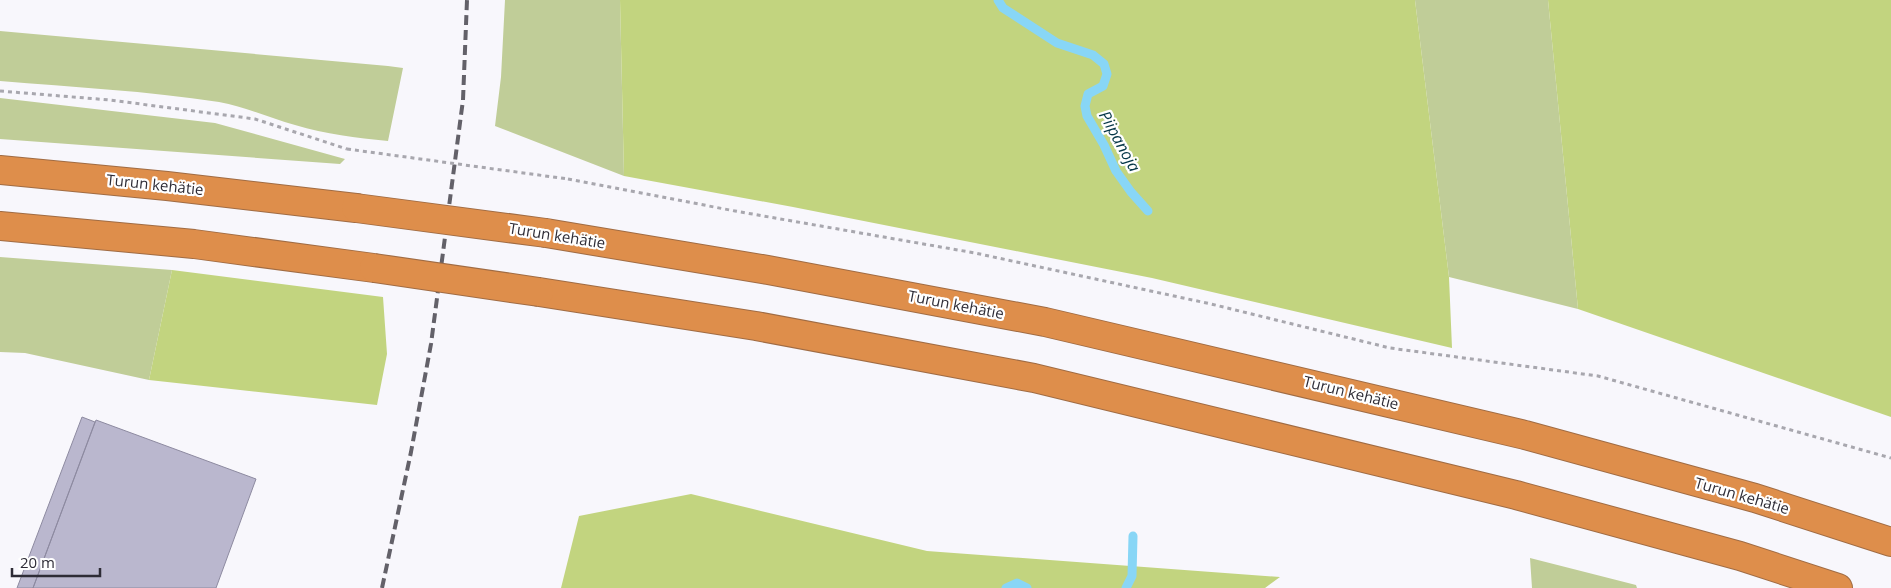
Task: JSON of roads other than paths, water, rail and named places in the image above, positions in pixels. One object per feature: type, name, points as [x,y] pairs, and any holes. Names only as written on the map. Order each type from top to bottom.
[{"type":"highway","name":"Turun kehätie","points":[[0,170],[167,186],[546,233],[768,270],[1045,322],[1525,435],[1755,498],[1891,542]]},
{"type":"highway","points":[[0,226],[194,244],[539,292],[756,326],[1034,378],[1516,495],[1740,556],[1838,588]]},
{"type":"waterway","name":"Piipanoja","points":[[998,0],[1003,8],[1057,43],[1093,55],[1104,64],[1107,74],[1103,86],[1088,94],[1085,106],[1087,116],[1104,145],[1116,171],[1148,211]]},
{"type":"waterway","name":"Piipanoja","points":[[1126,588],[1132,576],[1133,536]]},
{"type":"waterway","name":"Piipanoja","points":[[1006,588],[1017,583],[1027,588]]},
{"type":"railway","points":[[382,588],[411,452],[431,344],[463,100],[467,0]]}]
